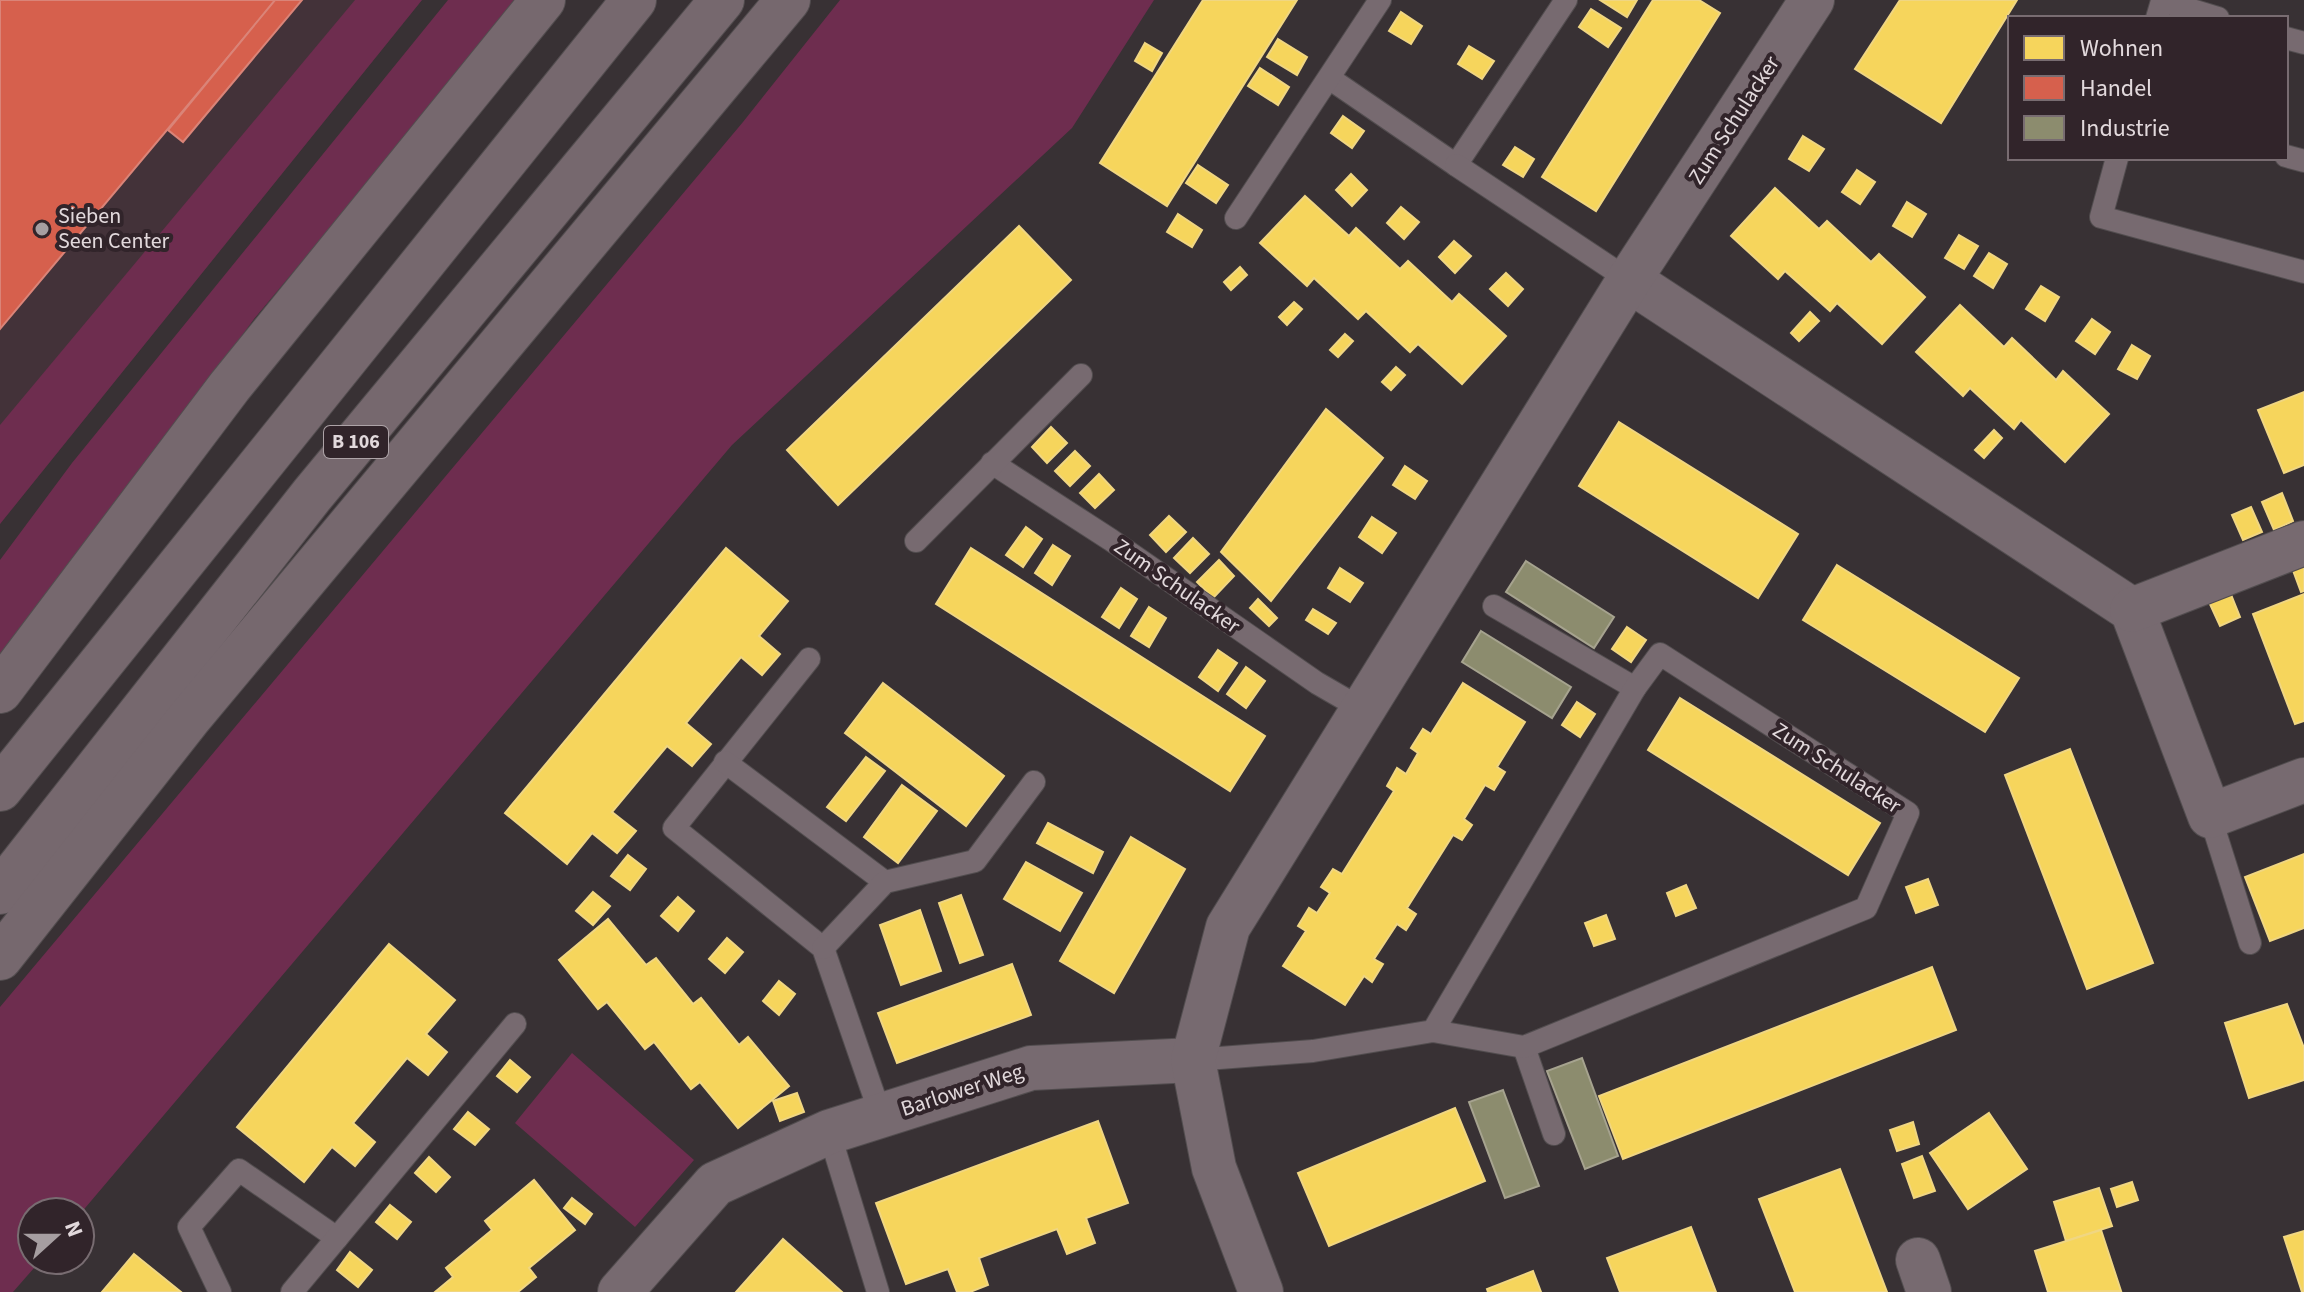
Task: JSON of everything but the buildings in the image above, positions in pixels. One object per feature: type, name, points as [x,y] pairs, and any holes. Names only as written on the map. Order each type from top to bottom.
[{"type":"highway","points":[[0,691],[230,386],[543,0]]},
{"type":"highway","name":"B 106","points":[[0,789],[634,0]]},
{"type":"highway","name":"B 106","points":[[0,892],[312,495],[722,0]]},
{"type":"highway","points":[[0,958],[200,705],[788,0]]},
{"type":"street","name":"Zum Schulacker","points":[[1261,1292],[1214,1168],[1193,1060],[1228,927],[1629,280],[1812,0]]},
{"type":"street","points":[[1629,280],[2132,610],[2210,816],[2304,780]]},
{"type":"street","points":[[2132,610],[2304,543]]},
{"type":"street","name":"Barlower Weg","points":[[620,1292],[715,1184],[829,1132],[1031,1068],[1193,1060]]},
{"type":"lane","points":[[1236,218],[1380,0]]},
{"type":"lane","points":[[1456,165],[1566,0]]},
{"type":"lane","points":[[2158,16],[2162,1],[2206,10]]},
{"type":"lane","points":[[1329,78],[1629,280]]},
{"type":"lane","points":[[2116,160],[2101,217],[2304,272]]},
{"type":"lane","points":[[916,541],[1081,375]]},
{"type":"lane","name":"Zum Schulacker","points":[[992,463],[1111,540],[1317,683],[1362,709]]},
{"type":"lane","points":[[1494,606],[1635,688]]},
{"type":"lane","name":"Zum Schulacker","points":[[1433,1031],[1635,688],[1660,654],[1908,813],[1866,908],[1524,1047]]},
{"type":"lane","points":[[809,659],[674,828],[823,948],[881,1116]]},
{"type":"lane","points":[[725,762],[885,882]]},
{"type":"lane","points":[[823,948],[885,882],[975,861],[1034,782]]},
{"type":"lane","points":[[2210,816],[2250,943]]},
{"type":"lane","points":[[292,1292],[515,1024]]},
{"type":"lane","points":[[1193,1060],[1313,1051],[1433,1031],[1524,1047],[1554,1134]]},
{"type":"lane","points":[[829,1132],[878,1292]]},
{"type":"lane","points":[[220,1292],[189,1227],[239,1170],[337,1238]]},
{"type":"shaded area","points":[[0,0],[422,0],[0,524]]},
{"type":"shaded area","points":[[355,0],[422,0],[0,524],[0,425]]},
{"type":"shaded area","points":[[448,0],[520,0],[254,319],[0,668],[0,560],[72,463]]},
{"type":"shaded area","points":[[840,0],[1154,0],[1072,128],[732,445],[95,1196],[16,1196],[16,1276],[27,1276],[13,1292],[0,1292],[0,1007],[743,122]]},
{"type":"shaded area","points":[[572,1053],[694,1160],[635,1227],[515,1123]]},
{"type":"place","name":"Sieben Seen Center","points":[[42,229]]}]
